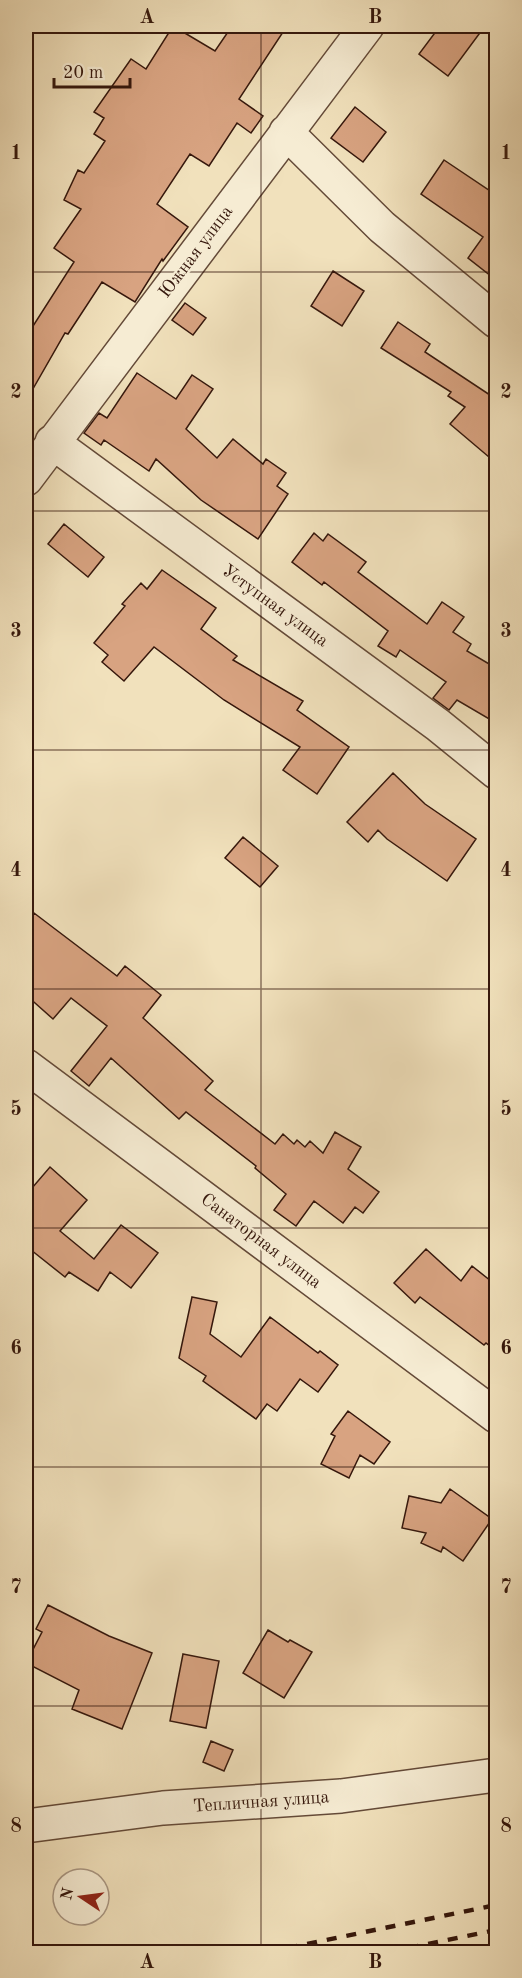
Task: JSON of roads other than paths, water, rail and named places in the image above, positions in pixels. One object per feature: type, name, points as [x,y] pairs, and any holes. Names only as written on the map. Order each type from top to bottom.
[{"type":"street","name":"Южная улица","points":[[26,478],[367,26]]},
{"type":"street","points":[[286,132],[382,227],[496,321]]},
{"type":"street","name":"Уступная улица","points":[[52,442],[438,725],[496,772]]},
{"type":"street","name":"Санаторная улица","points":[[26,1066],[496,1416]]},
{"type":"street","name":"Тепличная улица","points":[[26,1826],[163,1808],[341,1796],[496,1775]]},
{"type":"railway","points":[[268,1952],[496,1905]]},
{"type":"railway","points":[[389,1952],[496,1930]]},
{"type":"railway","points":[[474,1952],[496,1948]]}]
